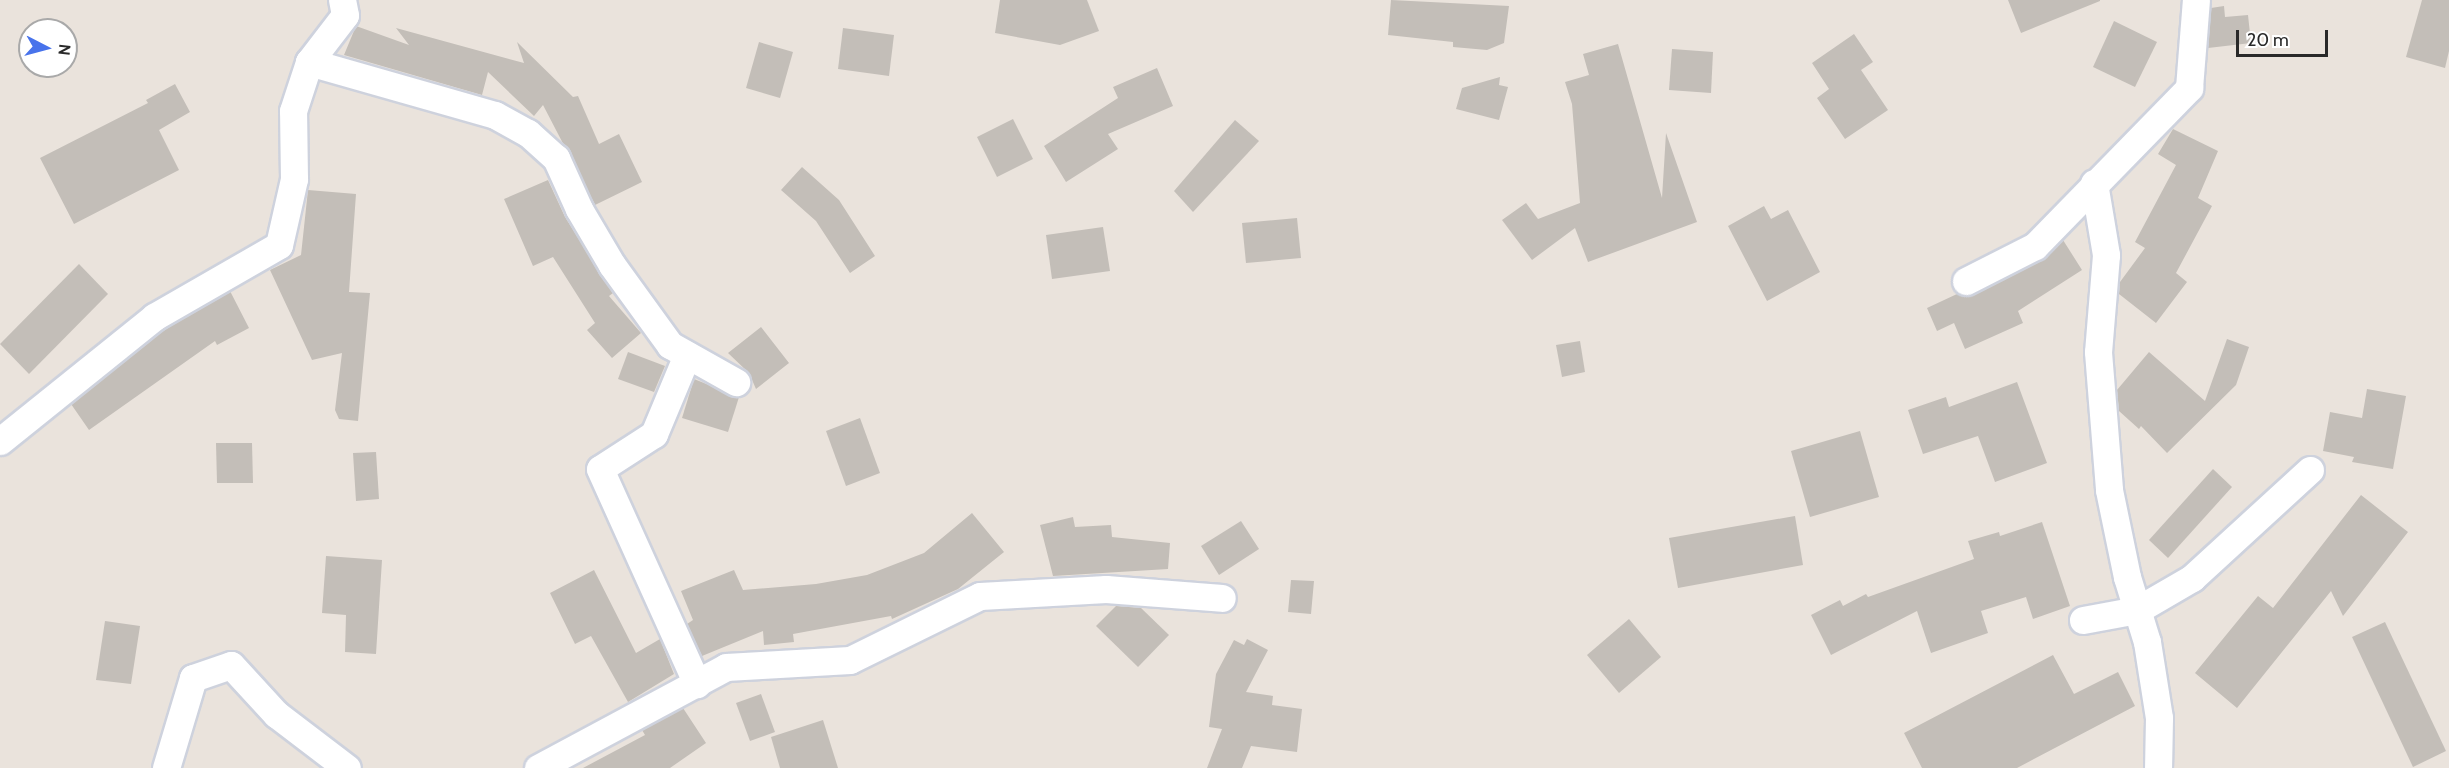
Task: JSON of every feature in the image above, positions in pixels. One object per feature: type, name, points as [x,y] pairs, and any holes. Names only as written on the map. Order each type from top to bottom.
[{"type":"street","points":[[0,441],[154,317],[279,244],[294,179],[293,111],[309,62],[345,15],[342,0]]},
{"type":"street","points":[[1966,281],[2035,246],[2189,88],[2196,0]]},
{"type":"street","points":[[309,62],[495,115],[528,133],[556,158],[579,209],[647,316],[670,345],[736,382]]},
{"type":"street","points":[[2094,183],[2106,255],[2098,352],[2109,490],[2137,610],[2147,642],[2159,718],[2158,768]]},
{"type":"street","points":[[687,355],[654,434],[600,469],[697,684]]},
{"type":"street","points":[[2083,620],[2137,610],[2192,578],[2310,470]]},
{"type":"street","points":[[538,768],[726,667],[850,660],[980,596],[1106,589],[1222,598]]},
{"type":"street","points":[[166,768],[193,678],[231,664],[276,714],[347,768]]},
{"type":"building","points":[[1000,0],[1087,0],[1099,31],[1060,45],[995,33]]},
{"type":"building","points":[[1391,0],[1509,6],[1504,43],[1487,50],[1453,47],[1453,42],[1388,35]]},
{"type":"building","points":[[2008,0],[2100,0],[2100,1],[2021,33]]},
{"type":"building","points":[[2422,0],[2449,0],[2449,51],[2445,68],[2406,57]]},
{"type":"building","points":[[2224,6],[2225,17],[2248,15],[2251,43],[2208,48],[2211,8]]},
{"type":"building","points":[[2114,21],[2157,42],[2135,87],[2093,67]]},
{"type":"building","points":[[356,26],[409,45],[396,28],[524,63],[517,42],[573,97],[578,96],[599,144],[619,134],[642,182],[595,205],[543,105],[534,116],[488,72],[482,95],[344,55]]},
{"type":"building","points":[[843,28],[894,35],[889,76],[838,69]]},
{"type":"building","points":[[1854,34],[1873,62],[1861,70],[1888,110],[1845,139],[1817,98],[1829,89],[1812,63]]},
{"type":"building","points":[[759,42],[793,52],[780,98],[746,88]]},
{"type":"building","points":[[1618,44],[1662,198],[1666,133],[1697,222],[1588,262],[1575,228],[1532,260],[1502,220],[1526,203],[1538,219],[1580,203],[1572,104],[1565,82],[1589,75],[1583,54]]},
{"type":"building","points":[[1672,49],[1713,52],[1711,93],[1669,90]]},
{"type":"building","points":[[1157,68],[1173,106],[1108,134],[1118,149],[1066,182],[1044,146],[1118,98],[1113,87]]},
{"type":"building","points":[[1500,77],[1499,85],[1508,87],[1499,120],[1456,109],[1462,88]]},
{"type":"building","points":[[175,84],[190,112],[159,130],[179,170],[74,224],[40,158],[148,103],[146,100]]},
{"type":"building","points":[[1013,119],[1033,159],[997,177],[977,137]]},
{"type":"building","points":[[1235,120],[1259,141],[1193,212],[1174,191]]},
{"type":"building","points":[[2173,129],[2218,151],[2198,198],[2212,206],[2176,273],[2187,282],[2156,323],[2119,294],[2120,282],[2145,248],[2135,242],[2176,165],[2158,154]]},
{"type":"building","points":[[802,167],[839,200],[875,256],[850,273],[816,221],[781,190]]},
{"type":"building","points":[[548,180],[565,217],[613,293],[609,296],[641,333],[612,358],[587,330],[595,323],[553,257],[533,266],[504,199]]},
{"type":"building","points":[[308,190],[356,194],[349,292],[370,293],[358,421],[339,419],[335,410],[342,353],[312,360],[270,270],[301,255]]},
{"type":"building","points":[[1764,206],[1771,219],[1788,210],[1820,272],[1767,301],[1728,226]]},
{"type":"building","points":[[1297,218],[1301,258],[1246,263],[1242,223]]},
{"type":"building","points":[[1103,227],[1110,271],[1052,279],[1046,235]]},
{"type":"building","points":[[2063,240],[2082,270],[2018,311],[2023,323],[1965,349],[1954,323],[1937,331],[1927,308],[1957,294],[1973,295],[2042,260]]},
{"type":"building","points":[[79,264],[108,294],[29,374],[0,344]]},
{"type":"building","points":[[230,291],[249,328],[217,345],[215,341],[89,430],[71,404],[163,330]]},
{"type":"building","points":[[761,327],[789,363],[756,389],[749,373],[728,353]]},
{"type":"building","points":[[2227,339],[2249,347],[2236,385],[2167,453],[2141,426],[2139,429],[2119,411],[2117,390],[2149,352],[2205,401]]},
{"type":"building","points":[[1580,341],[1585,372],[1562,377],[1556,345]]},
{"type":"building","points":[[628,352],[665,366],[654,392],[618,379]]},
{"type":"building","points":[[694,379],[739,397],[728,432],[682,418]]},
{"type":"building","points":[[2017,382],[2047,463],[1995,482],[1978,436],[1923,454],[1908,410],[1946,397],[1949,407]]},
{"type":"building","points":[[2367,389],[2406,396],[2393,469],[2352,462],[2354,457],[2323,451],[2330,412],[2362,418]]},
{"type":"building","points":[[860,418],[880,473],[846,486],[826,431]]},
{"type":"building","points":[[1860,431],[1879,497],[1810,517],[1791,451]]},
{"type":"building","points":[[216,443],[252,443],[253,483],[217,483]]},
{"type":"building","points":[[376,452],[379,499],[356,501],[353,453]]},
{"type":"building","points":[[2213,469],[2232,487],[2168,558],[2149,540]]},
{"type":"building","points":[[2361,495],[2408,532],[2343,616],[2331,591],[2237,708],[2195,673],[2258,596],[2273,608]]},
{"type":"building","points":[[972,513],[1004,552],[958,589],[892,619],[891,616],[793,634],[794,642],[764,645],[763,631],[702,656],[687,624],[693,620],[681,591],[734,570],[743,590],[816,584],[867,575],[924,553]]},
{"type":"building","points":[[1795,516],[1803,565],[1678,588],[1669,538]]},
{"type":"building","points":[[1073,517],[1075,527],[1111,525],[1112,537],[1170,543],[1168,569],[1053,576],[1040,525]]},
{"type":"building","points":[[1241,521],[1259,549],[1219,575],[1201,546]]},
{"type":"building","points":[[2042,522],[2070,606],[2033,619],[2026,597],[1981,611],[1988,633],[1931,653],[1917,611],[1831,655],[1811,615],[1840,600],[1843,606],[1866,594],[1868,597],[1974,559],[1968,541],[1999,532],[2000,536]]},
{"type":"building","points":[[326,556],[382,560],[376,654],[345,652],[346,615],[322,613]]},
{"type":"building","points":[[594,570],[636,653],[660,639],[674,674],[628,702],[591,636],[575,644],[550,593]]},
{"type":"building","points":[[1291,580],[1314,581],[1311,614],[1288,612]]},
{"type":"building","points":[[1116,606],[1141,608],[1169,635],[1138,667],[1096,626]]},
{"type":"building","points":[[1629,619],[1661,657],[1619,693],[1587,655]]},
{"type":"building","points":[[105,621],[140,626],[131,684],[96,680]]},
{"type":"building","points":[[2385,622],[2446,751],[2413,767],[2352,637]]},
{"type":"building","points":[[1247,639],[1268,650],[1246,692],[1273,696],[1272,705],[1302,709],[1297,752],[1251,746],[1242,768],[1207,768],[1222,729],[1209,727],[1216,674],[1234,640],[1244,645]]},
{"type":"building","points":[[2053,655],[2074,694],[2118,672],[2135,706],[2017,768],[1922,768],[1904,733]]},
{"type":"building","points":[[761,694],[775,732],[750,741],[736,703]]},
{"type":"building","points":[[683,708],[706,743],[670,768],[583,768],[645,735],[642,730]]},
{"type":"building","points":[[823,720],[838,768],[780,768],[771,737]]}]
